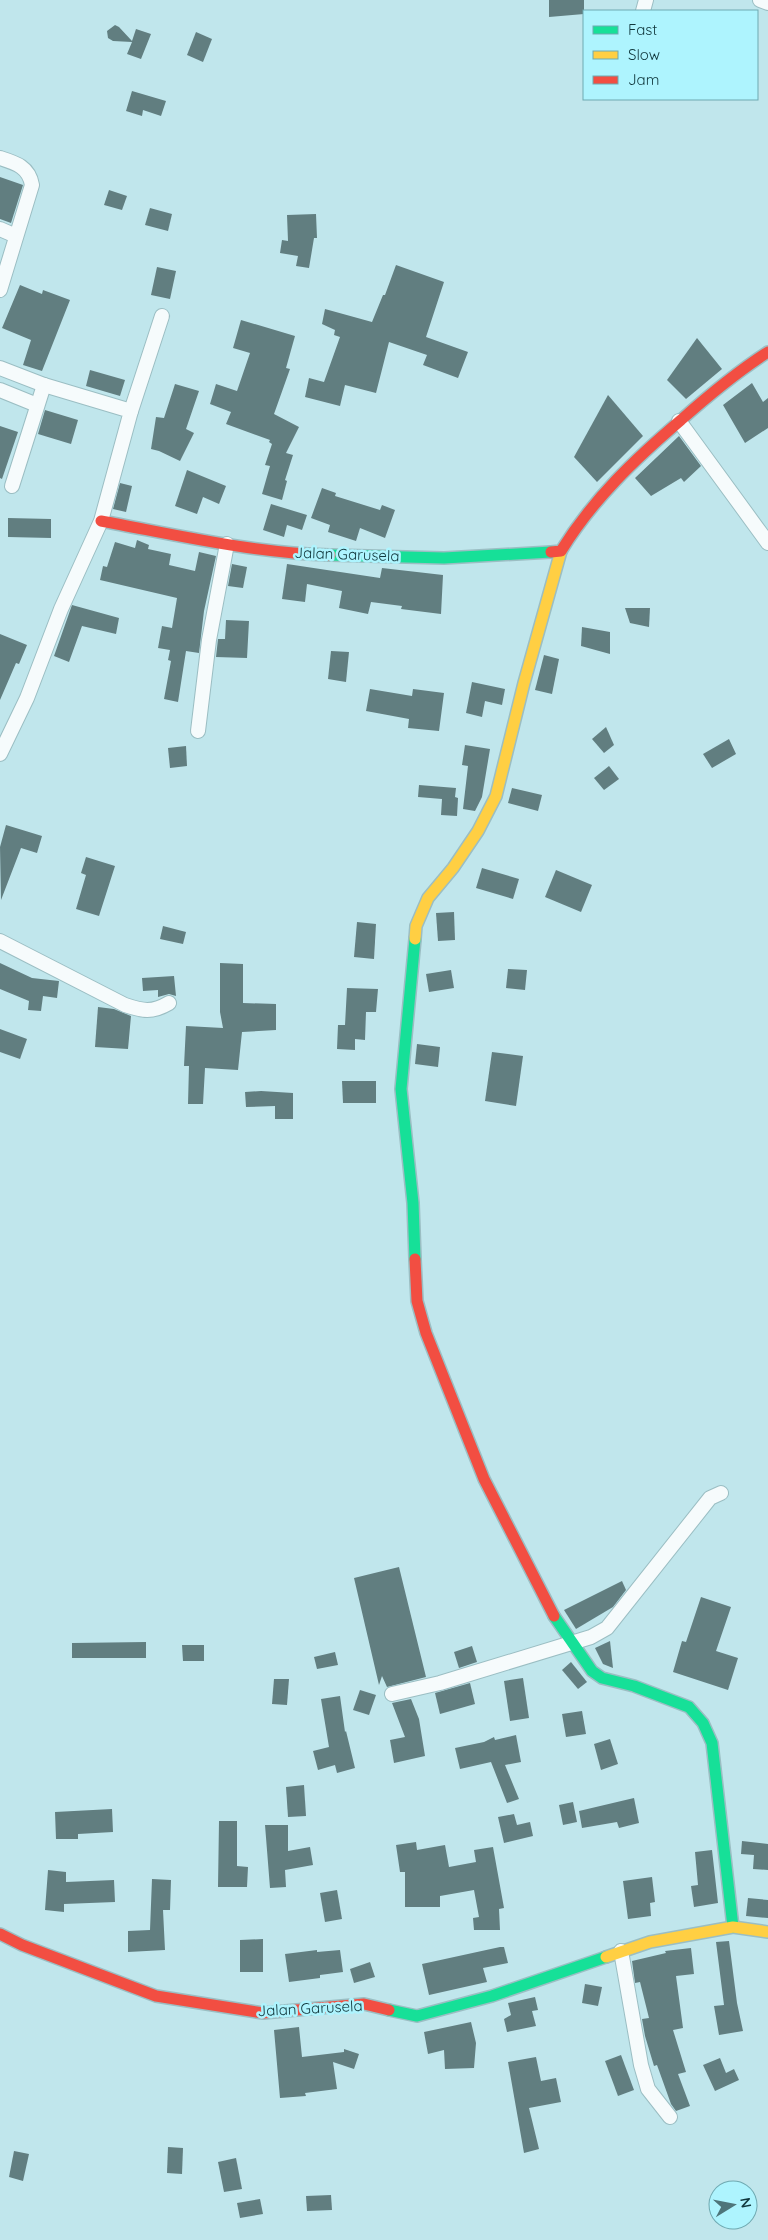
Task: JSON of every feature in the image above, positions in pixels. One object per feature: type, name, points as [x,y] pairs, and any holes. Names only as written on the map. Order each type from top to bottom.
[{"type":"street","points":[[760,0],[768,3]]},
{"type":"street","points":[[0,158],[22,166],[31,178],[32,185],[0,290]]},
{"type":"street","points":[[0,229],[16,236]]},
{"type":"street","points":[[0,754],[27,698],[61,609],[101,520],[132,411],[162,316]]},
{"type":"street","points":[[733,1927],[712,1743],[703,1723],[689,1707],[634,1686],[602,1678],[592,1671],[570,1642],[548,1605],[484,1479],[420,1317],[413,1204],[401,1089],[416,926],[420,912],[428,898],[454,868],[496,796],[524,683],[561,551],[574,528],[602,493],[634,460],[736,372],[768,352]]},
{"type":"street","points":[[0,368],[44,385],[132,411]]},
{"type":"street","points":[[12,486],[36,405],[44,385]]},
{"type":"street","points":[[0,390],[36,405]]},
{"type":"street","points":[[679,421],[768,544]]},
{"type":"street","name":"Jalan Garusela","points":[[101,520],[227,544],[305,554],[444,558],[561,551]]},
{"type":"street","points":[[198,731],[210,640],[227,544]]},
{"type":"street","points":[[0,941],[125,1005],[145,1012],[157,1011],[169,1003]]},
{"type":"street","points":[[392,1694],[440,1683],[591,1637],[607,1628],[710,1498],[721,1494]]},
{"type":"street","name":"Jalan Garusela","points":[[0,1934],[22,1945],[156,1996],[263,2013],[364,2004],[418,2016],[516,1988],[621,1950],[650,1942],[733,1927],[768,1932]]},
{"type":"street","points":[[621,1950],[643,2073],[648,2088],[670,2117]]},
{"type":"building","points":[[549,0],[584,0],[583,14],[549,17]]},
{"type":"building","points":[[115,25],[132,41],[136,29],[151,34],[141,59],[127,54],[132,42],[113,41],[108,38],[107,31]]},
{"type":"building","points":[[196,32],[212,39],[203,62],[187,55]]},
{"type":"building","points":[[132,91],[166,101],[161,116],[143,110],[142,116],[126,111]]},
{"type":"building","points":[[0,177],[23,185],[11,223],[0,219]]},
{"type":"building","points":[[109,190],[127,196],[122,210],[104,205]]},
{"type":"building","points":[[150,208],[172,214],[168,231],[145,225]]},
{"type":"building","points":[[316,214],[317,238],[314,238],[309,268],[296,266],[298,256],[280,253],[282,240],[288,241],[287,215]]},
{"type":"building","points":[[396,265],[444,282],[426,337],[468,352],[458,378],[423,365],[427,355],[389,342],[376,393],[345,385],[340,406],[305,397],[309,378],[324,382],[340,337],[334,335],[335,330],[322,324],[325,309],[372,322],[383,295],[385,295]]},
{"type":"building","points":[[157,267],[176,271],[170,299],[151,295]]},
{"type":"building","points":[[20,285],[42,294],[43,290],[70,300],[42,371],[23,365],[31,340],[2,328]]},
{"type":"building","points":[[241,320],[295,336],[286,368],[290,369],[274,414],[299,427],[286,453],[293,455],[285,480],[287,481],[282,500],[262,494],[270,466],[265,465],[272,444],[269,442],[270,440],[226,424],[231,412],[210,404],[216,384],[237,391],[250,353],[233,348]]},
{"type":"building","points":[[697,338],[722,369],[686,399],[667,380]]},
{"type":"building","points":[[90,370],[125,380],[120,396],[86,386]]},
{"type":"building","points":[[752,383],[763,402],[768,398],[768,428],[745,443],[723,405]]},
{"type":"building","points":[[175,384],[199,391],[186,429],[194,433],[180,461],[151,449],[156,417],[164,418]]},
{"type":"building","points":[[608,395],[643,436],[597,482],[574,457]]},
{"type":"building","points":[[45,410],[78,420],[71,444],[38,434]]},
{"type":"building","points":[[0,426],[18,432],[2,479],[0,478]]},
{"type":"building","points":[[679,436],[701,466],[684,482],[681,478],[651,496],[635,478]]},
{"type":"building","points":[[187,470],[226,486],[219,504],[203,497],[197,514],[175,506]]},
{"type":"building","points":[[120,483],[132,486],[126,512],[113,509]]},
{"type":"building","points":[[322,488],[336,493],[335,496],[380,510],[382,505],[395,510],[385,538],[360,528],[356,541],[328,532],[330,525],[311,518]]},
{"type":"building","points":[[271,504],[307,515],[302,530],[287,525],[284,537],[263,530]]},
{"type":"building","points":[[8,518],[51,519],[51,538],[8,537]]},
{"type":"building","points":[[137,540],[149,545],[148,549],[171,554],[169,565],[195,571],[199,552],[216,556],[204,611],[199,653],[186,651],[178,702],[164,699],[171,661],[168,660],[170,650],[158,648],[162,626],[172,628],[177,598],[100,580],[103,566],[107,567],[115,542],[135,548]]},
{"type":"building","points":[[232,564],[247,567],[243,588],[228,586]]},
{"type":"building","points":[[287,564],[380,578],[382,568],[443,575],[441,614],[401,609],[402,606],[371,602],[368,614],[339,608],[342,591],[307,584],[305,602],[282,599]]},
{"type":"building","points":[[72,605],[119,618],[116,634],[82,626],[69,662],[54,656]]},
{"type":"building","points":[[625,608],[650,608],[649,627],[630,623]]},
{"type":"building","points":[[226,620],[249,621],[247,658],[216,657],[218,639],[225,639]]},
{"type":"building","points":[[582,627],[610,632],[610,654],[581,646]]},
{"type":"building","points":[[0,634],[27,645],[19,664],[16,663],[0,700]]},
{"type":"building","points":[[331,651],[349,652],[346,682],[328,679]]},
{"type":"building","points":[[544,655],[559,659],[552,694],[535,690]]},
{"type":"building","points":[[472,682],[505,689],[502,705],[485,701],[482,717],[466,713]]},
{"type":"building","points":[[370,689],[412,696],[413,689],[444,693],[439,731],[408,728],[409,719],[366,711]]},
{"type":"building","points":[[606,727],[614,745],[604,753],[592,739]]},
{"type":"building","points":[[729,739],[736,754],[712,768],[703,754]]},
{"type":"building","points":[[465,745],[490,749],[482,797],[475,811],[463,809],[468,766],[462,765]]},
{"type":"building","points":[[186,746],[187,766],[170,768],[168,748]]},
{"type":"building","points":[[609,766],[619,779],[604,790],[594,778]]},
{"type":"building","points":[[419,785],[456,788],[455,797],[458,798],[457,816],[441,815],[442,799],[418,797]]},
{"type":"building","points":[[512,788],[542,795],[538,811],[508,803]]},
{"type":"building","points":[[6,825],[42,836],[37,853],[21,848],[1,900],[0,847]]},
{"type":"building","points":[[86,857],[115,866],[99,916],[76,909],[86,875],[81,873]]},
{"type":"building","points":[[482,868],[519,879],[513,899],[476,888]]},
{"type":"building","points":[[556,870],[592,885],[581,912],[545,897]]},
{"type":"building","points":[[454,912],[455,940],[438,941],[436,913]]},
{"type":"building","points":[[357,922],[376,924],[374,959],[354,957]]},
{"type":"building","points":[[163,926],[186,932],[183,944],[160,939]]},
{"type":"building","points":[[0,963],[32,978],[59,981],[57,998],[43,996],[41,1011],[28,1010],[29,1001],[0,989]]},
{"type":"building","points":[[220,963],[243,964],[243,1003],[276,1004],[276,1030],[242,1032],[238,1070],[205,1068],[203,1104],[188,1104],[189,1066],[184,1066],[186,1026],[223,1028],[220,1012]]},
{"type":"building","points":[[508,969],[527,970],[525,990],[506,988]]},
{"type":"building","points":[[451,970],[454,988],[429,992],[426,974]]},
{"type":"building","points":[[174,976],[176,996],[169,994],[158,997],[158,990],[143,991],[142,978]]},
{"type":"building","points":[[347,988],[378,989],[376,1012],[366,1012],[365,1040],[355,1039],[355,1050],[337,1049],[338,1025],[345,1025]]},
{"type":"building","points":[[98,1007],[114,1009],[131,1016],[128,1049],[95,1047]]},
{"type":"building","points":[[0,1029],[27,1039],[20,1059],[0,1052]]},
{"type":"building","points":[[417,1044],[440,1047],[438,1067],[415,1064]]},
{"type":"building","points":[[492,1052],[523,1056],[516,1106],[485,1101]]},
{"type":"building","points":[[342,1081],[376,1081],[376,1103],[343,1103]]},
{"type":"building","points":[[245,1092],[293,1093],[293,1119],[275,1119],[275,1106],[246,1107]]},
{"type":"building","points":[[399,1567],[426,1677],[387,1687],[382,1676],[379,1685],[354,1578]]},
{"type":"building","points":[[622,1581],[626,1590],[613,1607],[576,1629],[564,1610]]},
{"type":"building","points":[[701,1597],[731,1607],[716,1651],[738,1658],[728,1690],[673,1672],[682,1641],[686,1642]]},
{"type":"building","points":[[610,1641],[613,1668],[603,1664],[595,1648]]},
{"type":"building","points":[[146,1642],[146,1658],[72,1658],[72,1643]]},
{"type":"building","points":[[182,1645],[204,1645],[204,1661],[183,1661]]},
{"type":"building","points":[[472,1646],[477,1662],[459,1668],[454,1652]]},
{"type":"building","points":[[335,1652],[338,1665],[317,1669],[314,1657]]},
{"type":"building","points":[[571,1662],[587,1682],[578,1689],[562,1670]]},
{"type":"building","points":[[523,1678],[529,1718],[510,1721],[504,1681]]},
{"type":"building","points":[[274,1679],[289,1679],[287,1705],[272,1704]]},
{"type":"building","points":[[470,1683],[475,1704],[440,1714],[435,1693]]},
{"type":"building","points":[[360,1690],[376,1695],[369,1715],[353,1710]]},
{"type":"building","points":[[340,1696],[345,1732],[355,1768],[337,1773],[335,1765],[318,1770],[313,1751],[329,1747],[321,1699]]},
{"type":"building","points":[[411,1699],[419,1719],[425,1756],[394,1763],[390,1740],[405,1737],[392,1703]]},
{"type":"building","points":[[582,1711],[586,1734],[566,1737],[562,1714]]},
{"type":"building","points":[[516,1735],[521,1762],[505,1765],[519,1799],[507,1803],[491,1762],[460,1769],[455,1748],[484,1742],[494,1737],[495,1740]]},
{"type":"building","points":[[610,1739],[618,1764],[601,1770],[594,1744]]},
{"type":"building","points":[[304,1785],[306,1816],[288,1817],[286,1787]]},
{"type":"building","points":[[634,1798],[639,1823],[619,1828],[617,1822],[582,1828],[579,1811]]},
{"type":"building","points":[[573,1802],[577,1822],[563,1825],[559,1805]]},
{"type":"building","points":[[112,1809],[113,1832],[78,1834],[78,1839],[56,1839],[55,1812]]},
{"type":"building","points":[[514,1814],[517,1825],[530,1822],[533,1836],[504,1843],[498,1817]]},
{"type":"building","points":[[219,1821],[237,1821],[237,1866],[248,1867],[247,1887],[218,1887]]},
{"type":"building","points":[[265,1825],[288,1825],[288,1851],[310,1847],[313,1865],[285,1870],[286,1887],[270,1888]]},
{"type":"building","points":[[742,1841],[768,1844],[768,1870],[753,1869],[754,1855],[741,1854]]},
{"type":"building","points":[[416,1842],[417,1850],[445,1845],[449,1867],[476,1862],[474,1850],[493,1847],[504,1908],[499,1909],[500,1930],[474,1930],[473,1918],[479,1917],[474,1890],[440,1896],[440,1907],[405,1907],[405,1872],[400,1872],[396,1845]]},
{"type":"building","points":[[712,1850],[718,1903],[694,1907],[691,1886],[698,1885],[695,1852]]},
{"type":"building","points":[[48,1870],[66,1872],[66,1882],[114,1880],[115,1902],[64,1904],[64,1912],[45,1910]]},
{"type":"building","points":[[652,1877],[655,1902],[650,1903],[651,1916],[628,1919],[623,1881]]},
{"type":"building","points":[[152,1879],[171,1880],[170,1910],[163,1910],[165,1950],[128,1952],[128,1931],[150,1930]]},
{"type":"building","points":[[337,1890],[342,1919],[325,1922],[320,1893]]},
{"type":"building","points":[[748,1898],[768,1900],[768,1918],[746,1916]]},
{"type":"building","points":[[263,1939],[263,1972],[240,1972],[240,1940]]},
{"type":"building","points":[[729,1941],[737,2003],[743,2031],[719,2035],[714,2006],[724,2005],[716,1942]]},
{"type":"building","points":[[504,1947],[508,1963],[483,1968],[487,1982],[429,1995],[422,1964]]},
{"type":"building","points":[[691,1948],[694,1974],[676,1976],[683,2028],[673,2030],[686,2072],[678,2074],[690,2106],[676,2111],[671,2104],[657,2065],[654,2066],[645,2036],[642,2019],[649,2018],[640,1982],[635,1983],[632,1961],[666,1953],[665,1951]]},
{"type":"building","points":[[317,1950],[317,1952],[340,1950],[343,1972],[320,1975],[320,1978],[289,1982],[285,1954]]},
{"type":"building","points":[[370,1962],[375,1977],[354,1983],[350,1969]]},
{"type":"building","points":[[585,1984],[602,1987],[598,2006],[582,2003]]},
{"type":"building","points":[[535,1997],[538,2010],[532,2011],[536,2026],[507,2032],[504,2019],[511,2015],[508,2003]]},
{"type":"building","points":[[471,2022],[476,2043],[474,2068],[445,2069],[444,2050],[428,2054],[424,2032]]},
{"type":"building","points":[[299,2027],[302,2057],[344,2052],[344,2049],[359,2054],[354,2069],[333,2062],[337,2089],[305,2093],[306,2096],[280,2098],[274,2030]]},
{"type":"building","points":[[621,2055],[634,2090],[618,2096],[605,2061]]},
{"type":"building","points":[[536,2057],[541,2081],[556,2078],[561,2102],[529,2108],[539,2149],[524,2153],[508,2062]]},
{"type":"building","points":[[720,2058],[726,2073],[734,2069],[739,2080],[715,2091],[703,2065]]},
{"type":"building","points":[[168,2147],[183,2148],[182,2174],[167,2173]]},
{"type":"building","points":[[14,2151],[29,2154],[23,2181],[9,2177]]},
{"type":"building","points":[[236,2158],[242,2189],[224,2192],[218,2162]]},
{"type":"building","points":[[331,2195],[332,2210],[307,2211],[306,2196]]},
{"type":"building","points":[[260,2199],[263,2214],[240,2218],[237,2203]]},
{"type":"traffic: fast","points":[[330,555],[444,558],[551,552]]},
{"type":"traffic: fast","points":[[415,939],[401,1089],[413,1203],[415,1259]]},
{"type":"traffic: fast","points":[[554,1616],[592,1671],[602,1678],[634,1686],[689,1707],[703,1723],[712,1743],[733,1927]]},
{"type":"traffic: fast","points":[[389,2010],[417,2016],[492,1996],[606,1957]]},
{"type":"traffic: slow","points":[[415,939],[416,926],[428,898],[453,868],[478,831],[496,796],[524,683],[561,551]]},
{"type":"traffic: slow","points":[[606,1957],[650,1942],[733,1927],[768,1932]]},
{"type":"traffic: jam","points":[[551,552],[561,551],[573,532],[601,497],[647,450],[713,393],[768,352]]},
{"type":"traffic: jam","points":[[101,521],[244,547],[301,554],[330,555]]},
{"type":"traffic: jam","points":[[415,1259],[417,1301],[426,1333],[484,1479],[554,1616]]},
{"type":"traffic: jam","points":[[0,1934],[22,1945],[156,1996],[263,2013],[364,2004],[389,2010]]}]
